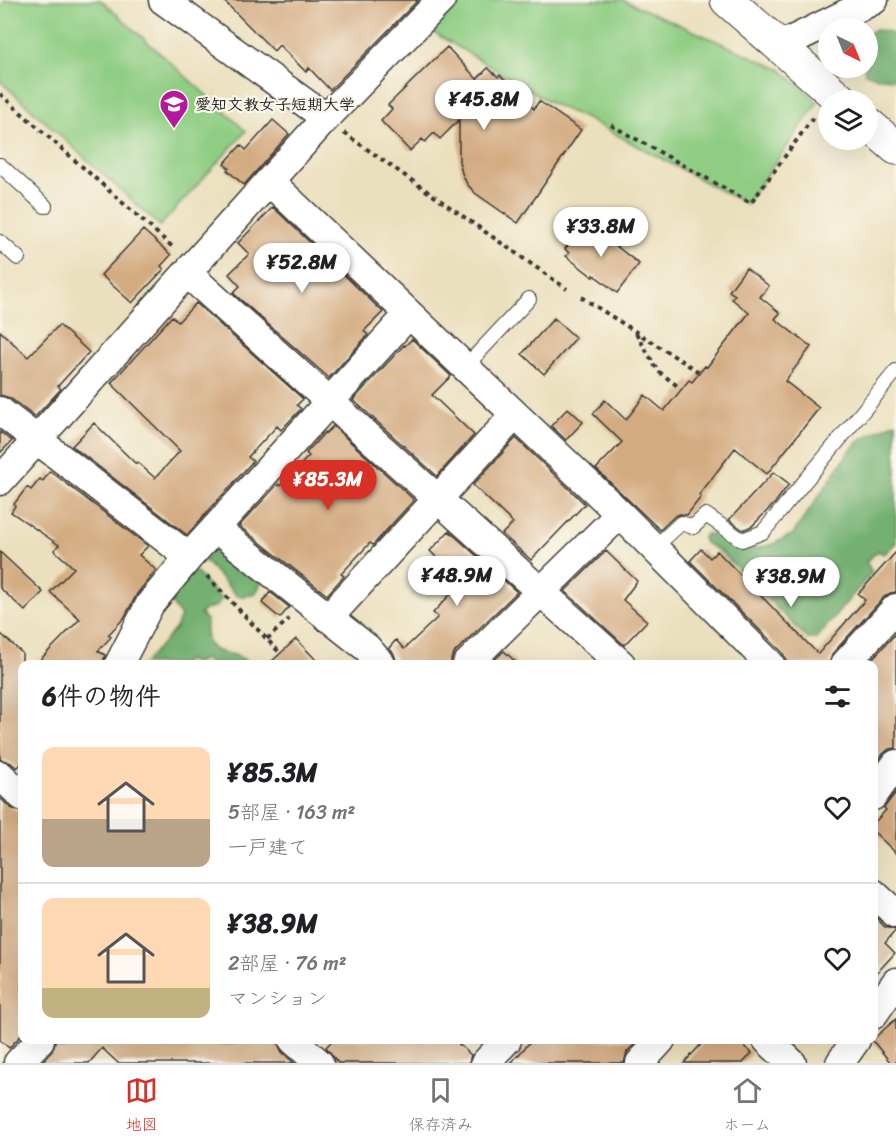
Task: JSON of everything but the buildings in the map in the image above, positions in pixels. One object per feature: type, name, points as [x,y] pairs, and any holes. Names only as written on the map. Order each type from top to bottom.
[{"type":"street","points":[[163,0],[325,119]]},
{"type":"street","points":[[0,481],[325,119],[441,0]]},
{"type":"street","points":[[727,0],[829,90]]},
{"type":"street","points":[[780,46],[874,0]]},
{"type":"street","points":[[878,132],[896,148]]},
{"type":"street","points":[[269,181],[620,514],[766,660]]},
{"type":"street","points":[[190,269],[329,402],[617,660]]},
{"type":"street","points":[[121,660],[150,604],[189,556],[409,314]]},
{"type":"street","points":[[0,411],[189,556]]},
{"type":"street","points":[[328,618],[515,415]]},
{"type":"street","points":[[471,660],[620,514]]},
{"type":"street","points":[[215,528],[368,648],[378,660]]},
{"type":"street","points":[[849,660],[896,608]]},
{"type":"street","points":[[878,788],[896,764]]},
{"type":"street","points":[[878,898],[896,915]]},
{"type":"street","points":[[878,1008],[896,982]]},
{"type":"street","points":[[18,1063],[36,1044]]},
{"type":"street","points":[[485,1063],[503,1044]]},
{"type":"street","points":[[640,1063],[657,1044]]},
{"type":"street","points":[[771,1044],[792,1063]]},
{"type":"street","points":[[840,1063],[853,1044]]},
{"type":"street","points":[[0,1053],[11,1063]]},
{"type":"lane","points":[[0,165],[45,206]]},
{"type":"lane","points":[[0,242],[18,258]]},
{"type":"lane","points":[[465,368],[529,299]]},
{"type":"lane","points":[[654,548],[681,523],[693,527],[706,515],[742,540],[763,532],[896,371]]},
{"type":"path","points":[[0,94],[190,269]]},
{"type":"path","points":[[325,119],[567,289]]},
{"type":"path","points":[[611,124],[751,203],[818,119]]},
{"type":"path","points":[[581,297],[699,372]]},
{"type":"path","points":[[635,332],[658,371],[679,387]]},
{"type":"path","points":[[189,556],[279,652]]},
{"type":"green space","points":[[6,0],[101,0],[246,131],[160,226],[0,81],[0,7]]},
{"type":"green space","points":[[457,0],[623,0],[780,69],[818,102],[746,204],[589,120],[553,104],[428,29]]},
{"type":"green space","points":[[878,30],[888,31],[896,37],[896,79],[879,78]]},
{"type":"green space","points":[[896,422],[896,543],[884,554],[878,551],[866,562],[872,572],[816,639],[808,639],[720,551],[705,543],[703,538],[705,534],[725,535],[741,545],[755,549],[773,544],[793,534],[849,452],[861,439]]},
{"type":"green space","points":[[218,543],[264,578],[255,594],[237,596],[204,560]]},
{"type":"green space","points":[[191,572],[196,572],[221,599],[217,606],[206,609],[200,614],[206,620],[206,635],[209,644],[220,652],[244,660],[148,660],[176,628],[181,616],[171,599]]},
{"type":"place","name":"愛知文教女子短期大学","points":[[174,130]]}]
